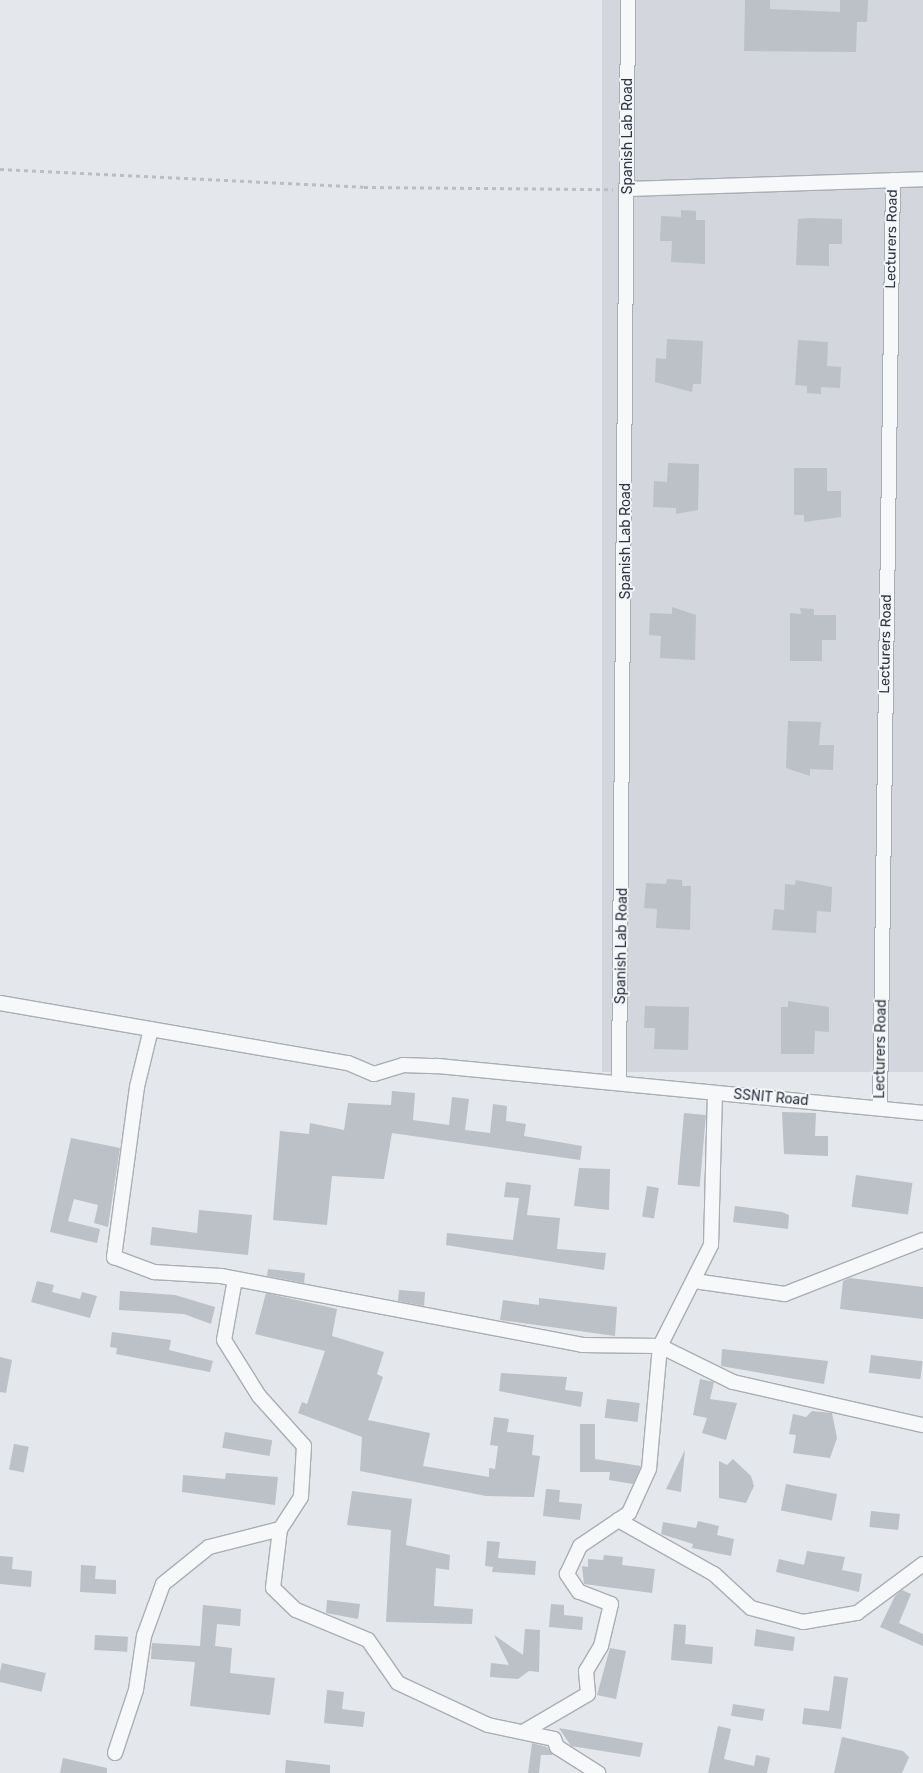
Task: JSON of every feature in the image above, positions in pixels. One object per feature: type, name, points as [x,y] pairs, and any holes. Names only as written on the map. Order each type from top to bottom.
[{"type":"street","name":"Spanish Lab Road","points":[[619,1082],[628,190],[628,0]]},
{"type":"street","name":"Lecturers Road","points":[[880,1108],[893,180]]},
{"type":"street","points":[[628,190],[923,180]]},
{"type":"street","name":"SSNIT Road","points":[[0,1003],[348,1064],[374,1074],[403,1065],[619,1082],[923,1113]]},
{"type":"street","points":[[151,1029],[137,1087],[114,1257],[154,1272],[235,1280],[582,1345],[660,1346],[733,1382],[923,1425]]},
{"type":"street","points":[[523,1732],[588,1694],[586,1671],[600,1646],[611,1604],[579,1592],[567,1574],[580,1546],[629,1512],[649,1469],[660,1346],[711,1245],[715,1093]]},
{"type":"street","points":[[694,1281],[785,1294],[923,1240]]},
{"type":"street","points":[[235,1280],[224,1340],[259,1396],[304,1446],[301,1497],[280,1529],[273,1588],[296,1610],[368,1640],[398,1684],[488,1725],[554,1739],[557,1747],[598,1773]]},
{"type":"street","points":[[618,1520],[714,1574],[751,1608],[803,1622],[857,1613],[923,1564]]},
{"type":"street","points":[[115,1753],[136,1690],[144,1636],[163,1584],[209,1547],[280,1529]]},
{"type":"path","points":[[0,169],[364,188],[628,190]]},
{"type":"shaded area","points":[[602,0],[923,0],[923,1072],[602,1072]]},
{"type":"building","points":[[745,0],[770,0],[770,9],[840,12],[840,0],[868,0],[867,22],[857,22],[856,52],[744,51]]},
{"type":"building","points":[[681,210],[696,211],[696,220],[705,220],[705,264],[671,262],[672,241],[660,241],[661,216],[681,217]]},
{"type":"building","points":[[798,219],[842,219],[842,244],[829,244],[829,266],[796,265]]},
{"type":"building","points":[[667,339],[703,341],[701,384],[693,384],[692,392],[655,382],[656,358],[666,359]]},
{"type":"building","points":[[798,340],[828,342],[827,366],[841,367],[840,388],[821,387],[821,394],[807,393],[807,386],[795,385]]},
{"type":"building","points":[[668,463],[699,464],[698,510],[676,514],[676,508],[653,507],[654,481],[667,482]]},
{"type":"building","points":[[794,468],[827,468],[827,491],[841,491],[841,517],[804,522],[804,515],[794,515]]},
{"type":"building","points":[[672,607],[696,615],[695,660],[660,658],[661,636],[649,635],[650,613],[672,614]]},
{"type":"building","points":[[800,608],[814,609],[814,615],[836,615],[836,640],[822,640],[822,661],[790,661],[790,613],[801,614]]},
{"type":"building","points":[[788,721],[821,722],[819,745],[834,745],[833,770],[810,769],[810,776],[786,768]]},
{"type":"building","points":[[667,879],[682,880],[682,886],[691,886],[690,930],[656,928],[657,909],[644,908],[646,883],[666,884]]},
{"type":"building","points":[[796,880],[832,887],[831,912],[817,911],[816,933],[772,930],[774,909],[784,910],[785,884],[795,885]]},
{"type":"building","points":[[788,1001],[829,1007],[829,1032],[815,1031],[814,1054],[781,1054],[781,1007],[788,1007]]},
{"type":"building","points":[[645,1006],[689,1007],[688,1050],[654,1049],[655,1028],[644,1028]]},
{"type":"building","points":[[392,1091],[415,1093],[413,1120],[449,1125],[452,1097],[469,1099],[465,1130],[490,1133],[493,1104],[507,1106],[506,1121],[526,1124],[524,1136],[582,1146],[580,1160],[392,1133],[384,1179],[332,1176],[327,1225],[273,1220],[280,1131],[309,1134],[310,1123],[344,1130],[348,1103],[391,1105]]},
{"type":"building","points":[[782,1112],[816,1113],[815,1136],[828,1136],[828,1156],[784,1154]]},
{"type":"building","points":[[684,1113],[706,1115],[700,1187],[678,1185]]},
{"type":"building","points":[[71,1138],[120,1148],[108,1227],[94,1223],[98,1205],[74,1199],[68,1221],[100,1229],[97,1243],[50,1232]]},
{"type":"building","points":[[579,1168],[610,1169],[609,1210],[574,1206]]},
{"type":"building","points":[[856,1175],[912,1183],[908,1215],[852,1207]]},
{"type":"building","points":[[506,1182],[531,1185],[527,1215],[560,1218],[557,1249],[606,1253],[604,1270],[446,1245],[447,1233],[513,1240],[519,1198],[504,1197]]},
{"type":"building","points":[[647,1186],[659,1188],[654,1218],[642,1217]]},
{"type":"building","points":[[735,1206],[782,1212],[789,1215],[788,1229],[733,1222]]},
{"type":"building","points":[[199,1210],[252,1215],[248,1255],[150,1245],[152,1227],[197,1233]]},
{"type":"building","points":[[268,1269],[305,1273],[304,1283],[267,1276]]},
{"type":"building","points":[[850,1278],[923,1287],[923,1319],[840,1309],[843,1281]]},
{"type":"building","points":[[37,1281],[54,1285],[52,1292],[80,1299],[82,1292],[97,1296],[90,1318],[31,1302]]},
{"type":"building","points":[[399,1290],[425,1292],[424,1306],[398,1301]]},
{"type":"building","points":[[120,1291],[175,1295],[215,1307],[211,1324],[184,1314],[119,1310]]},
{"type":"building","points":[[266,1293],[337,1309],[332,1336],[384,1352],[377,1374],[383,1377],[368,1420],[430,1433],[423,1466],[489,1477],[489,1468],[495,1469],[498,1446],[490,1445],[494,1417],[509,1419],[507,1432],[534,1435],[532,1455],[540,1456],[534,1497],[486,1496],[360,1471],[362,1437],[298,1413],[302,1402],[307,1404],[325,1351],[255,1334]]},
{"type":"building","points":[[539,1298],[617,1307],[615,1336],[500,1320],[503,1300],[539,1305]]},
{"type":"building","points":[[112,1332],[171,1340],[169,1350],[213,1361],[210,1372],[116,1354],[117,1348],[110,1347]]},
{"type":"building","points":[[722,1349],[828,1361],[824,1384],[721,1366]]},
{"type":"building","points":[[871,1355],[923,1361],[920,1379],[869,1373]]},
{"type":"building","points":[[0,1357],[12,1360],[6,1393],[0,1392]]},
{"type":"building","points":[[501,1373],[567,1377],[565,1390],[583,1392],[581,1407],[499,1391]]},
{"type":"building","points":[[700,1379],[714,1382],[710,1399],[737,1403],[726,1440],[702,1433],[707,1418],[693,1415]]},
{"type":"building","points":[[607,1399],[640,1403],[637,1422],[605,1418]]},
{"type":"building","points":[[812,1411],[832,1413],[837,1438],[830,1458],[793,1453],[796,1435],[789,1434],[793,1414],[806,1417]]},
{"type":"building","points":[[580,1424],[595,1424],[595,1459],[641,1466],[633,1484],[609,1480],[610,1472],[580,1472]]},
{"type":"building","points":[[225,1432],[272,1440],[269,1456],[222,1448]]},
{"type":"building","points":[[14,1444],[29,1447],[24,1472],[9,1470]]},
{"type":"building","points":[[685,1450],[681,1492],[666,1489]]},
{"type":"building","points":[[733,1459],[751,1476],[754,1486],[746,1503],[719,1498],[719,1461],[727,1465]]},
{"type":"building","points":[[226,1473],[278,1477],[275,1505],[182,1492],[183,1475],[225,1479]]},
{"type":"building","points":[[786,1484],[837,1494],[832,1520],[781,1511]]},
{"type":"building","points":[[546,1489],[560,1490],[559,1502],[582,1504],[580,1520],[543,1516]]},
{"type":"building","points":[[352,1491],[412,1499],[406,1545],[450,1555],[449,1570],[436,1568],[434,1606],[473,1609],[472,1624],[386,1622],[391,1530],[347,1525]]},
{"type":"building","points":[[871,1511],[900,1514],[898,1530],[869,1527]]},
{"type":"building","points":[[698,1521],[719,1526],[717,1535],[734,1539],[731,1556],[692,1548],[693,1544],[661,1534],[663,1522],[696,1528]]},
{"type":"building","points":[[487,1541],[500,1542],[498,1558],[536,1561],[535,1575],[492,1572],[493,1567],[485,1566]]},
{"type":"building","points":[[807,1551],[845,1557],[842,1570],[862,1574],[859,1592],[776,1572],[779,1559],[804,1565]]},
{"type":"building","points":[[604,1555],[623,1557],[622,1565],[655,1569],[652,1593],[584,1584],[582,1566],[588,1567],[588,1559],[603,1560]]},
{"type":"building","points":[[0,1556],[13,1557],[12,1569],[32,1571],[31,1587],[0,1584]]},
{"type":"building","points":[[81,1565],[96,1566],[95,1579],[116,1580],[116,1594],[80,1592]]},
{"type":"building","points":[[902,1590],[911,1594],[899,1623],[923,1634],[923,1646],[880,1627],[895,1596]]},
{"type":"building","points":[[327,1600],[360,1604],[358,1619],[326,1613]]},
{"type":"building","points":[[551,1604],[564,1605],[564,1615],[583,1617],[582,1630],[549,1627]]},
{"type":"building","points":[[203,1605],[241,1609],[240,1626],[217,1624],[215,1646],[232,1648],[230,1673],[275,1678],[270,1715],[190,1706],[195,1662],[151,1659],[152,1643],[200,1646]]},
{"type":"building","points":[[674,1624],[686,1625],[685,1644],[713,1647],[712,1664],[671,1660]]},
{"type":"building","points":[[525,1629],[540,1630],[539,1672],[529,1671],[518,1679],[490,1677],[491,1663],[509,1665],[494,1635],[523,1655]]},
{"type":"building","points":[[756,1629],[795,1637],[793,1651],[754,1646]]},
{"type":"building","points":[[95,1635],[128,1637],[127,1652],[94,1650]]},
{"type":"building","points":[[610,1648],[626,1651],[616,1699],[597,1695]]},
{"type":"building","points":[[2,1663],[46,1673],[42,1692],[0,1682]]},
{"type":"building","points":[[834,1676],[848,1678],[841,1729],[802,1724],[804,1708],[829,1711]]},
{"type":"building","points":[[327,1690],[344,1692],[342,1709],[365,1712],[363,1727],[324,1723]]},
{"type":"building","points":[[733,1704],[765,1709],[763,1721],[731,1716]]},
{"type":"building","points":[[718,1726],[731,1729],[724,1759],[754,1766],[756,1755],[770,1758],[767,1773],[708,1773]]},
{"type":"building","points":[[559,1728],[643,1743],[640,1757],[571,1746]]},
{"type":"building","points":[[842,1737],[903,1751],[909,1757],[902,1773],[834,1773]]},
{"type":"building","points":[[532,1743],[547,1747],[553,1755],[541,1755],[539,1773],[528,1773]]},
{"type":"building","points":[[63,1758],[107,1768],[107,1773],[60,1773]]},
{"type":"building","points":[[286,1760],[330,1765],[330,1773],[285,1773]]}]
